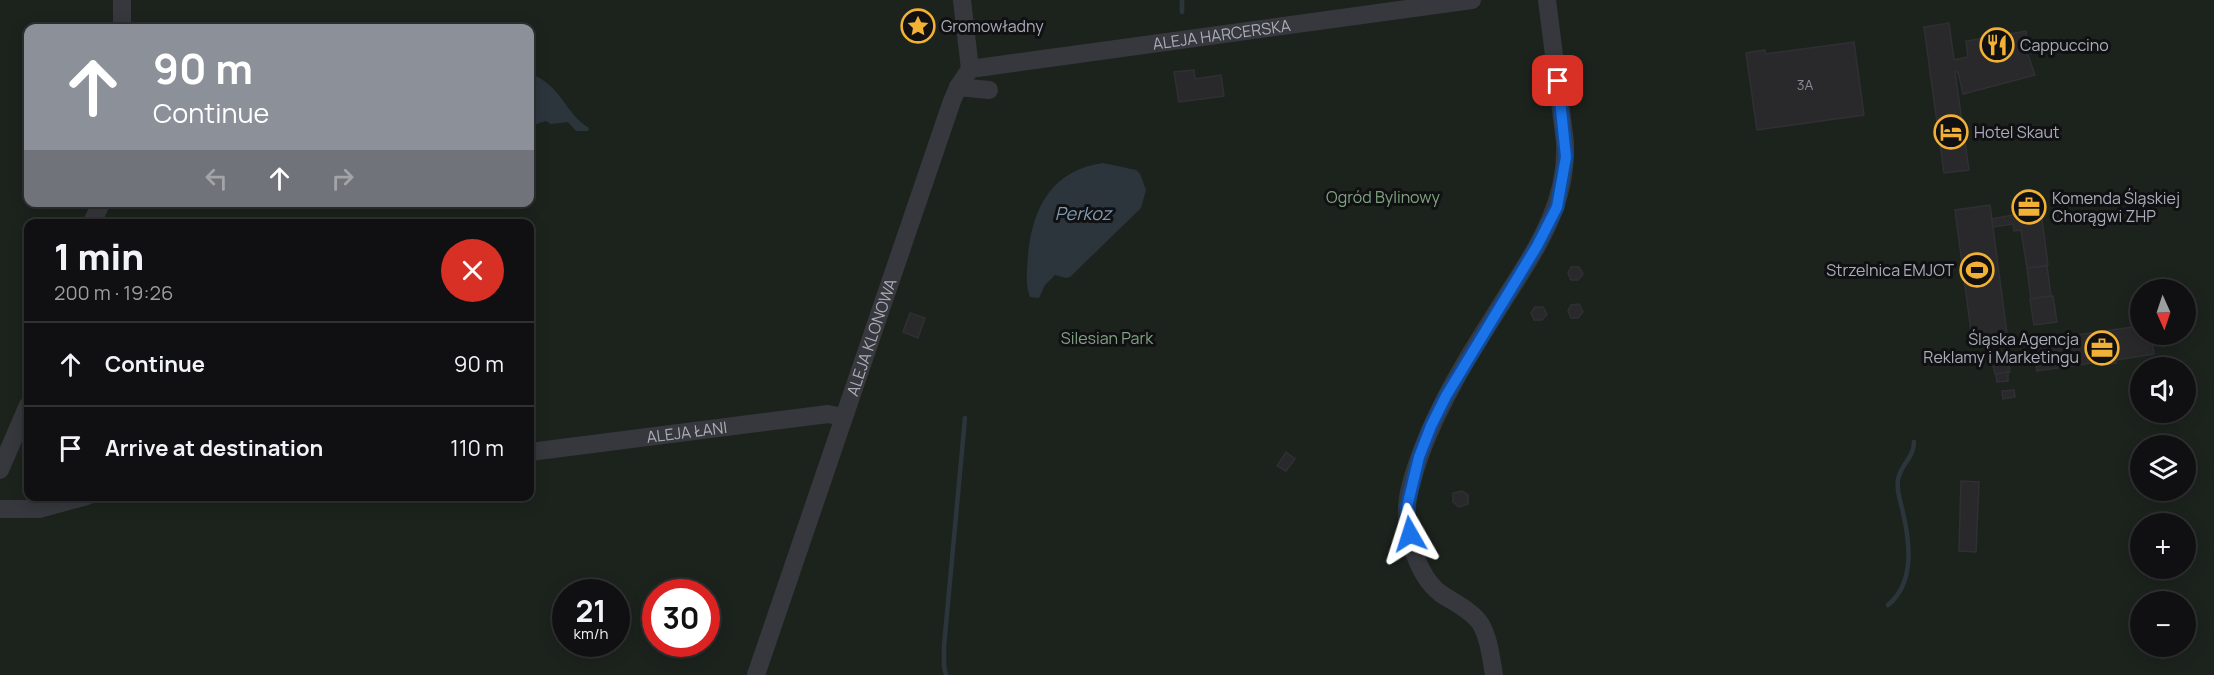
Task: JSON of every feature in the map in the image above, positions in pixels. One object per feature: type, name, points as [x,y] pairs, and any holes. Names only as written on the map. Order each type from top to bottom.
[{"type":"street","points":[[122,0],[122,24]]},
{"type":"street","points":[[962,0],[970,69]]},
{"type":"street","name":"ALEJA HARCERSKA","points":[[970,69],[1472,0]]},
{"type":"street","points":[[1494,675],[1484,631],[1479,620],[1439,592],[1427,580],[1419,566],[1410,534],[1407,507],[1419,457],[1446,396],[1537,246],[1557,207],[1566,157],[1546,0]]},
{"type":"street","name":"ALEJA KLONOWA","points":[[756,675],[958,87],[970,69]]},
{"type":"street","points":[[958,87],[989,90]]},
{"type":"street","points":[[0,470],[24,414]]},
{"type":"street","name":"ALEJA ŁANI","points":[[534,451],[828,414],[843,417]]},
{"type":"street","points":[[0,509],[39,509],[69,501]]},
{"type":"green space","name":"Silesian Park","points":[[0,0],[2214,0],[2214,675],[0,675]]},
{"type":"water","points":[[534,76],[549,85],[574,115],[589,128],[588,131],[576,131],[568,122],[551,124],[546,121],[534,125]]},
{"type":"water","name":"Perkoz","points":[[1103,163],[1136,170],[1140,174],[1146,190],[1141,208],[1070,277],[1055,275],[1045,285],[1039,298],[1030,297],[1027,282],[1028,256],[1034,222],[1040,207],[1058,183],[1070,174],[1085,167]]},
{"type":"building","name":"Hotel Skaut","points":[[1949,23],[1954,60],[1968,57],[1966,41],[2026,31],[2028,49],[2026,49],[2035,75],[1963,94],[1958,72],[1955,72],[1969,170],[1944,173],[1924,27]]},
{"type":"building","points":[[1854,42],[1864,115],[1757,130],[1746,53],[1765,50],[1765,54]]},
{"type":"building","points":[[1194,70],[1195,79],[1221,75],[1224,96],[1179,102],[1174,72]]},
{"type":"building","points":[[2039,197],[2048,265],[2027,268],[2021,230],[2014,231],[2013,224],[1992,227],[1991,219],[2019,214],[2017,200]]},
{"type":"building","points":[[1990,205],[2007,334],[1972,339],[1955,210]]},
{"type":"building","points":[[2047,266],[2051,296],[2031,299],[2027,268]]},
{"type":"building","points":[[1571,267],[1579,267],[1583,274],[1578,280],[1571,280],[1568,273]]},
{"type":"building","points":[[2053,296],[2057,322],[2034,325],[2030,299]]},
{"type":"building","points":[[1579,304],[1583,312],[1578,318],[1571,318],[1568,311],[1571,305]]},
{"type":"building","points":[[1535,307],[1543,307],[1547,314],[1542,320],[1534,320],[1531,313]]},
{"type":"building","points":[[910,313],[925,318],[918,338],[903,332]]},
{"type":"building","points":[[2130,327],[2130,345],[2153,345],[2154,354],[2115,360],[2116,363],[2099,365],[2099,362],[2037,371],[2033,341]]},
{"type":"building","points":[[2008,362],[2010,372],[1995,374],[1993,365]]},
{"type":"building","points":[[2008,372],[2008,381],[1997,382],[1996,374]]},
{"type":"building","points":[[2014,390],[2015,397],[2003,399],[2002,391]]},
{"type":"building","points":[[1286,452],[1295,459],[1286,471],[1277,466]]},
{"type":"building","points":[[1961,481],[1979,482],[1976,552],[1959,551]]},
{"type":"building","points":[[1462,491],[1468,495],[1468,504],[1459,507],[1453,502],[1453,493]]},
{"type":"waterway","points":[[1182,0],[1182,12]]},
{"type":"waterway","points":[[946,675],[944,646],[965,418]]},
{"type":"waterway","points":[[1888,605],[1903,586],[1908,562],[1907,537],[1898,484],[1899,475],[1912,453],[1914,442]]},
{"type":"place","name":"Gromowładny","points":[[918,26]]},
{"type":"place","name":"Cappuccino","points":[[1997,45]]},
{"type":"place","name":"Hotel Skaut","points":[[1951,132]]},
{"type":"place","name":"Komenda Śląskiej Chorągwi ZHP","points":[[2029,207]]},
{"type":"place","name":"Strzelnica EMJOT","points":[[1977,270]]},
{"type":"place","name":"Śląska Agencja Reklamy i Marketingu","points":[[2102,348]]},
{"type":"route","points":[[1410,534],[1407,507],[1419,457],[1431,426],[1446,396],[1537,246],[1557,207],[1566,157],[1558,81]]},
{"type":"park label","name":"Ogród Bylinowy","points":[[1383,197]]}]
